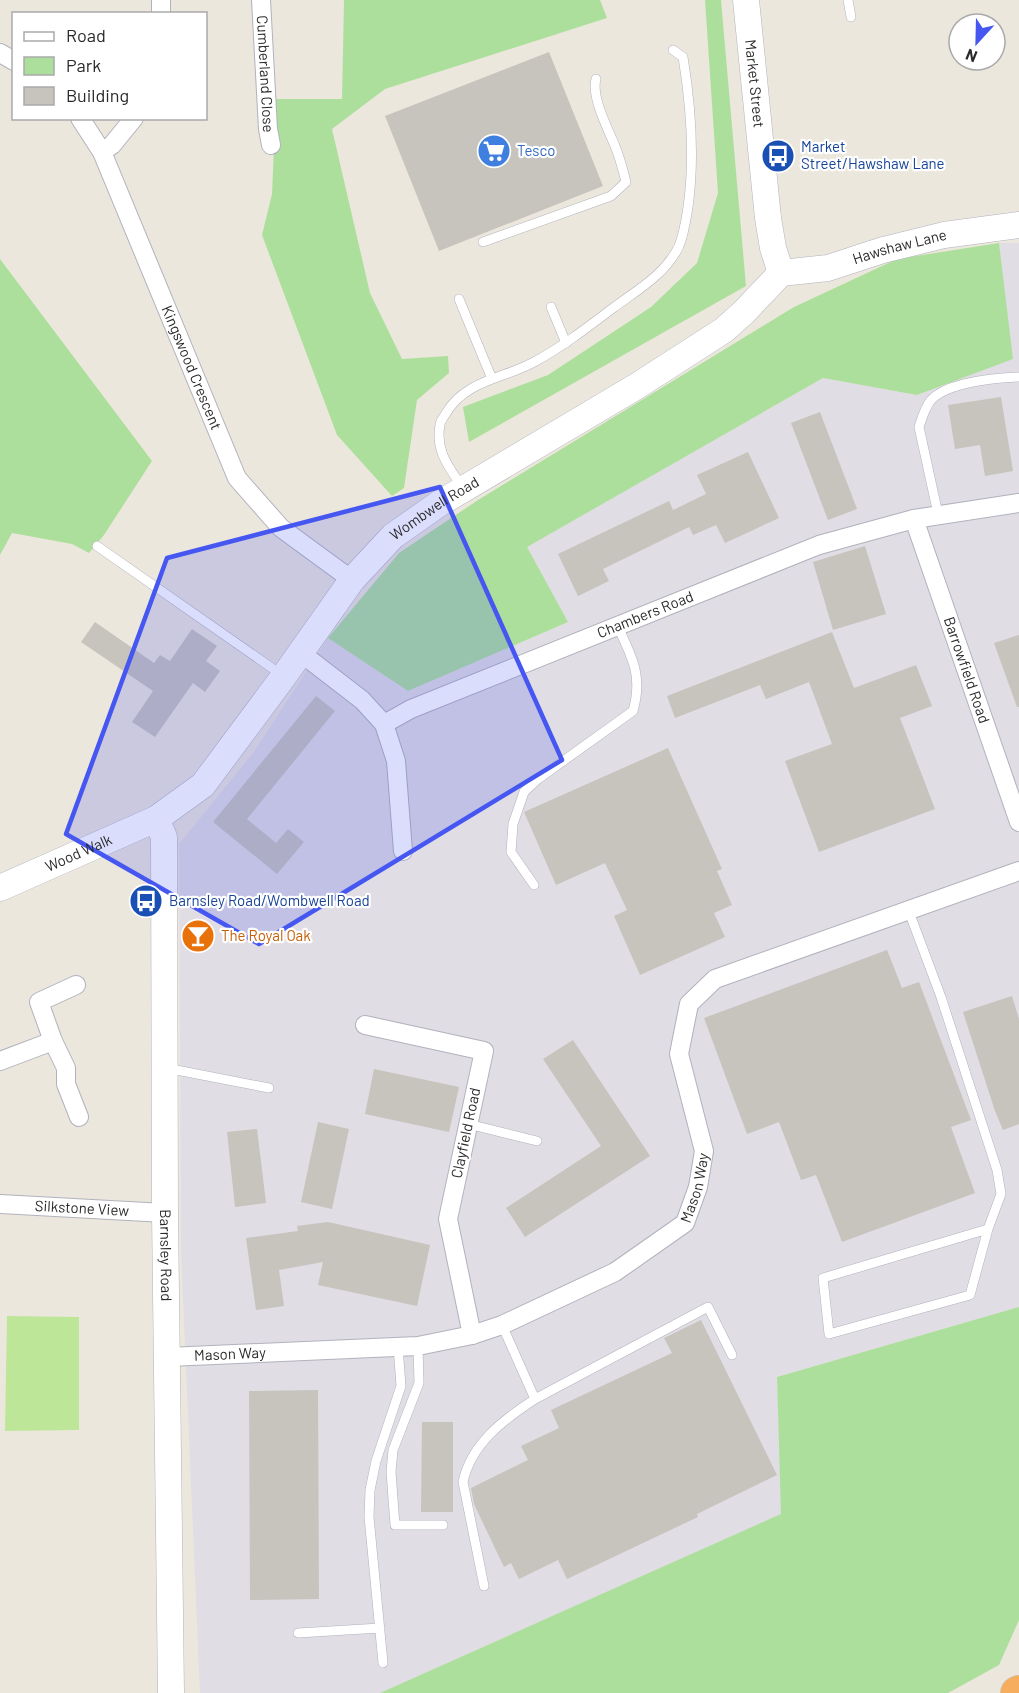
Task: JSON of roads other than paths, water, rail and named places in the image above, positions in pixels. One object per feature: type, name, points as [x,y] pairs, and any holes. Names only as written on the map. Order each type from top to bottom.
[{"type":"main road","name":"Market Street","points":[[746,0],[768,218],[773,248],[781,273]]},
{"type":"main road","name":"Hawshaw Lane","points":[[781,273],[828,268],[883,250],[944,235],[1019,225]]},
{"type":"main road","name":"Wombwell Road","points":[[156,819],[203,785],[352,580],[393,536],[440,503],[637,386],[724,330],[781,273]]},
{"type":"main road","name":"Wood Walk","points":[[0,888],[156,819]]},
{"type":"main road","name":"Barnsley Road","points":[[156,819],[164,837],[165,1213],[171,1693]]},
{"type":"street","name":"Cumberland Close","points":[[261,0],[268,129],[271,146]]},
{"type":"street","name":"Kingswood Crescent","points":[[81,120],[102,152],[237,478],[281,528],[352,580]]},
{"type":"street","points":[[102,152],[112,145],[132,120]]},
{"type":"street","name":"Chambers Road","points":[[384,724],[411,709],[819,545],[914,519],[1019,503]]},
{"type":"street","name":"Barrowfield Road","points":[[914,519],[1019,822]]},
{"type":"street","points":[[301,653],[362,700],[384,724],[396,760],[404,851]]},
{"type":"street","name":"Mason Way","points":[[168,1357],[418,1346],[472,1335],[502,1325],[615,1272],[684,1223],[698,1187],[704,1151],[679,1053],[689,1004],[715,979],[1019,871]]},
{"type":"street","points":[[76,985],[39,1002],[53,1041],[66,1068],[66,1084],[79,1117]]},
{"type":"street","name":"Clayfield Road","points":[[365,1025],[484,1051],[448,1219],[472,1335]]},
{"type":"street","points":[[0,1061],[53,1041]]},
{"type":"street","name":"Silkstone View","points":[[0,1204],[165,1213]]},
{"type":"lane","points":[[848,0],[851,17]]},
{"type":"lane","points":[[463,489],[440,450],[440,424],[452,403],[474,386],[532,363],[566,343],[648,282],[668,264],[679,246],[690,188],[691,138],[683,57],[673,50]]},
{"type":"lane","points":[[483,242],[611,196],[626,183],[616,148],[598,103],[594,86],[596,80]]},
{"type":"lane","points":[[459,299],[492,379]]},
{"type":"lane","points":[[551,307],[566,343]]},
{"type":"lane","points":[[938,514],[920,427],[923,415],[932,400],[948,390],[987,379],[1019,377]]},
{"type":"lane","points":[[97,546],[284,676]]},
{"type":"lane","points":[[534,885],[511,852],[513,824],[524,792],[538,779],[633,711],[637,696],[634,664],[618,627]]},
{"type":"lane","points":[[908,909],[941,997],[997,1170],[1001,1194],[987,1229],[970,1295],[829,1334],[823,1278],[987,1229]]},
{"type":"lane","points":[[166,1068],[269,1088]]},
{"type":"lane","points":[[468,1124],[537,1141]]},
{"type":"lane","points":[[484,1586],[463,1482],[465,1472],[478,1448],[509,1416],[535,1399],[708,1307],[732,1355]]},
{"type":"lane","points":[[502,1325],[535,1399]]},
{"type":"lane","points":[[418,1346],[419,1383],[393,1450],[391,1472],[395,1525],[442,1525]]},
{"type":"lane","points":[[383,1663],[369,1517],[370,1490],[376,1461],[401,1386],[398,1347]]},
{"type":"lane","points":[[298,1633],[380,1628]]},
{"type":"place","name":"Tesco","points":[[494,151]]},
{"type":"place","name":"Market Street/Hawshaw Lane","points":[[778,156]]},
{"type":"place","name":"Barnsley Road/Wombwell Road","points":[[146,901]]},
{"type":"place","name":"The Royal Oak","points":[[198,936]]}]
